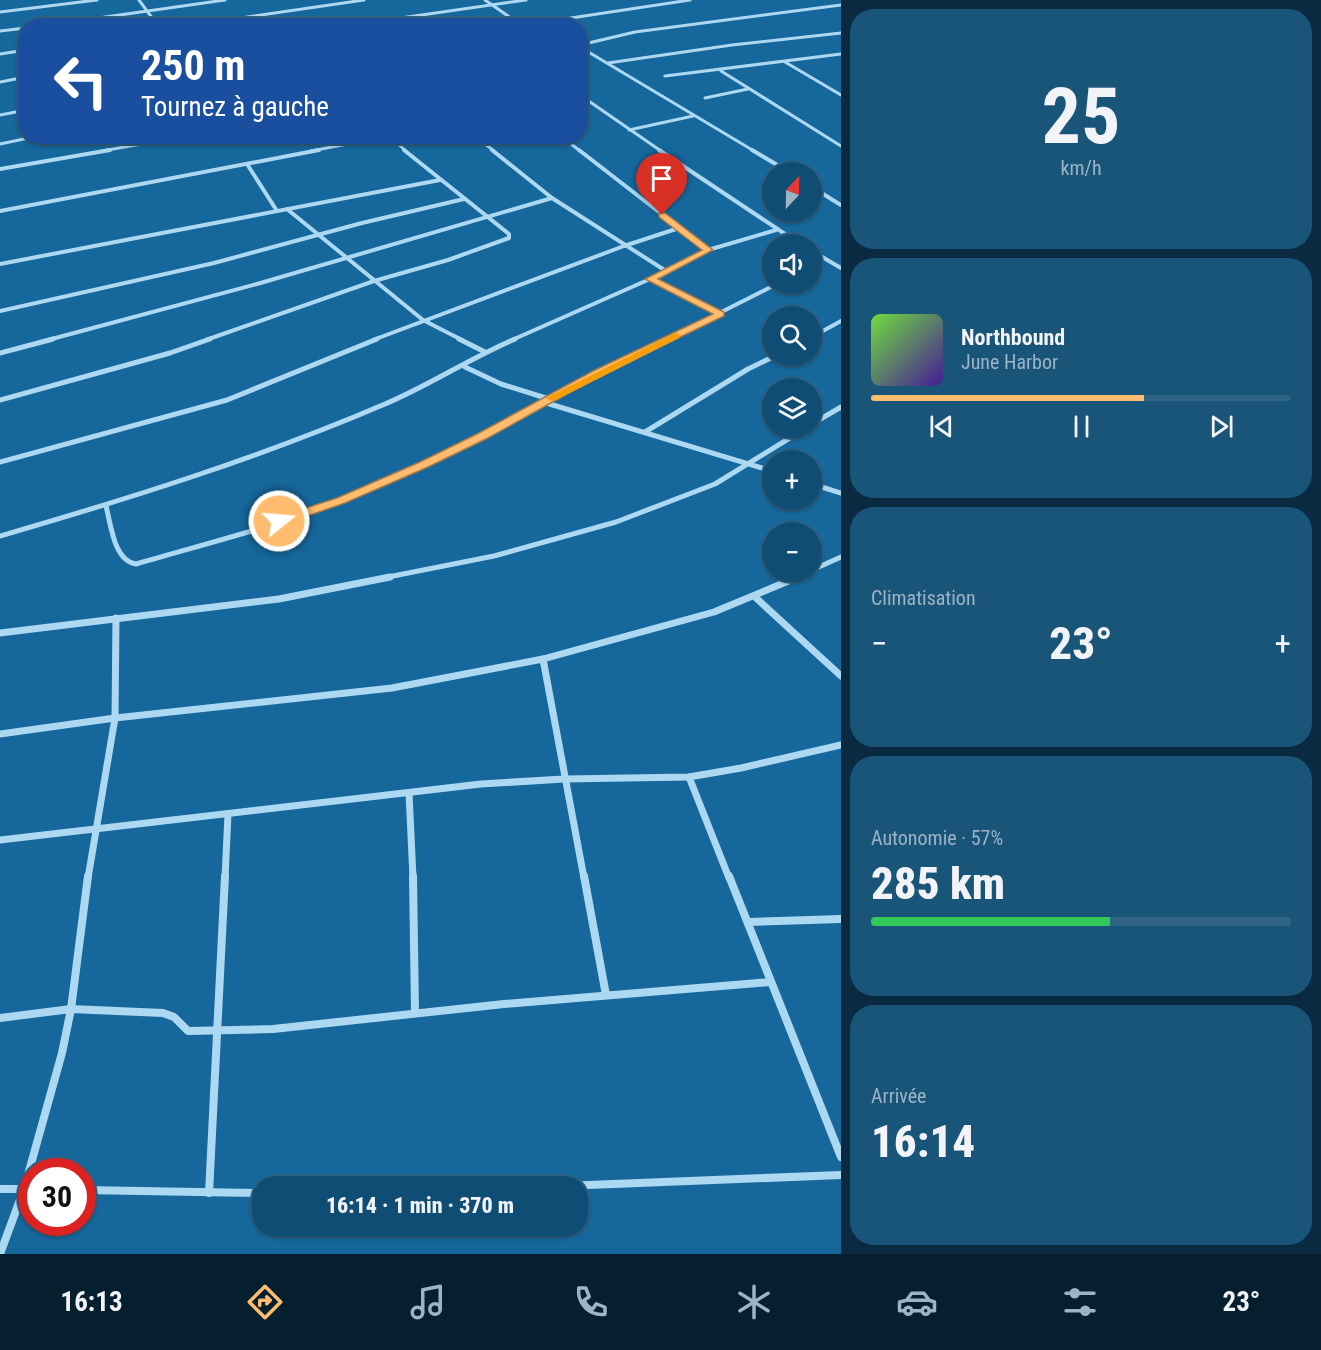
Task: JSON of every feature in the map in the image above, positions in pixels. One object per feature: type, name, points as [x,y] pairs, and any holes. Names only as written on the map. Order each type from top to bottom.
[{"type":"street","points":[[0,12],[98,0]]},
{"type":"street","points":[[139,0],[153,18]]},
{"type":"street","points":[[99,18],[225,0]]},
{"type":"street","points":[[241,18],[364,0]]},
{"type":"street","points":[[485,0],[510,18]]},
{"type":"street","points":[[400,18],[526,0]]},
{"type":"street","points":[[568,18],[690,0]]},
{"type":"street","points":[[588,44],[635,32],[841,5]]},
{"type":"street","points":[[0,31],[18,29]]},
{"type":"street","points":[[608,63],[732,45],[841,33]]},
{"type":"street","points":[[0,54],[18,51]]},
{"type":"street","points":[[588,51],[772,162]]},
{"type":"street","points":[[665,76],[841,55]]},
{"type":"street","points":[[785,61],[841,95]]},
{"type":"street","points":[[721,71],[841,146]]},
{"type":"street","points":[[0,82],[18,79]]},
{"type":"street","points":[[705,98],[749,88]]},
{"type":"street","points":[[588,101],[783,234]]},
{"type":"street","points":[[0,115],[18,112]]},
{"type":"street","points":[[628,130],[693,116]]},
{"type":"street","points":[[0,144],[18,140]]},
{"type":"street","points":[[0,169],[142,144]]},
{"type":"street","points":[[0,211],[348,144]]},
{"type":"street","points":[[0,400],[170,353],[374,281],[448,260],[509,238],[509,234],[398,144]]},
{"type":"street","points":[[485,144],[552,198],[666,271]]},
{"type":"street","points":[[571,144],[708,250]]},
{"type":"street","points":[[247,164],[277,211]]},
{"type":"street","points":[[0,264],[440,180]]},
{"type":"street","points":[[822,193],[841,205]]},
{"type":"street","points":[[0,353],[257,284],[345,257],[490,218],[552,198]]},
{"type":"street","points":[[0,311],[214,263],[464,199]]},
{"type":"street","points":[[287,209],[423,320],[485,352]]},
{"type":"street","points":[[0,462],[227,400],[423,320],[679,228]]},
{"type":"street","points":[[0,536],[106,506],[274,451],[416,392],[465,366],[485,352],[650,279],[708,250],[776,230]]},
{"type":"street","points":[[823,258],[841,268]]},
{"type":"street","points":[[650,279],[721,314]]},
{"type":"street","points":[[106,506],[121,557],[129,563],[136,564],[298,516],[424,465],[597,373],[762,292]]},
{"type":"street","points":[[822,331],[841,321]]},
{"type":"street","points":[[645,432],[762,362]]},
{"type":"street","points":[[465,366],[501,384],[546,401],[762,467]]},
{"type":"street","points":[[822,418],[841,407]]},
{"type":"street","points":[[0,633],[279,599],[494,556],[616,522],[715,484],[789,438]]},
{"type":"street","points":[[822,487],[841,493]]},
{"type":"street","points":[[822,566],[841,557]]},
{"type":"street","points":[[0,734],[115,718],[392,688],[543,659],[714,612],[787,582]]},
{"type":"street","points":[[755,597],[841,676]]},
{"type":"street","points":[[36,1158],[71,1009],[96,830],[115,718],[116,618]]},
{"type":"street","points":[[543,659],[606,995]]},
{"type":"street","points":[[0,840],[481,784],[564,779],[689,777],[741,768],[841,745]]},
{"type":"street","points":[[689,777],[841,1157]]},
{"type":"street","points":[[409,793],[414,903],[415,1013]]},
{"type":"street","points":[[209,1192],[228,814]]},
{"type":"street","points":[[748,922],[841,919]]},
{"type":"street","points":[[0,1018],[71,1009],[163,1013],[174,1017],[188,1031],[216,1032],[770,982]]},
{"type":"street","points":[[588,1185],[841,1175]]},
{"type":"street","points":[[0,1189],[18,1189]]},
{"type":"street","points":[[96,1190],[252,1193]]},
{"type":"street","points":[[0,1254],[18,1212]]},
{"type":"slow traffic","points":[[552,398],[597,373],[675,336]]},
{"type":"route","points":[[279,521],[341,500],[424,465],[597,373],[721,314],[650,279],[708,250],[662,215]]}]
